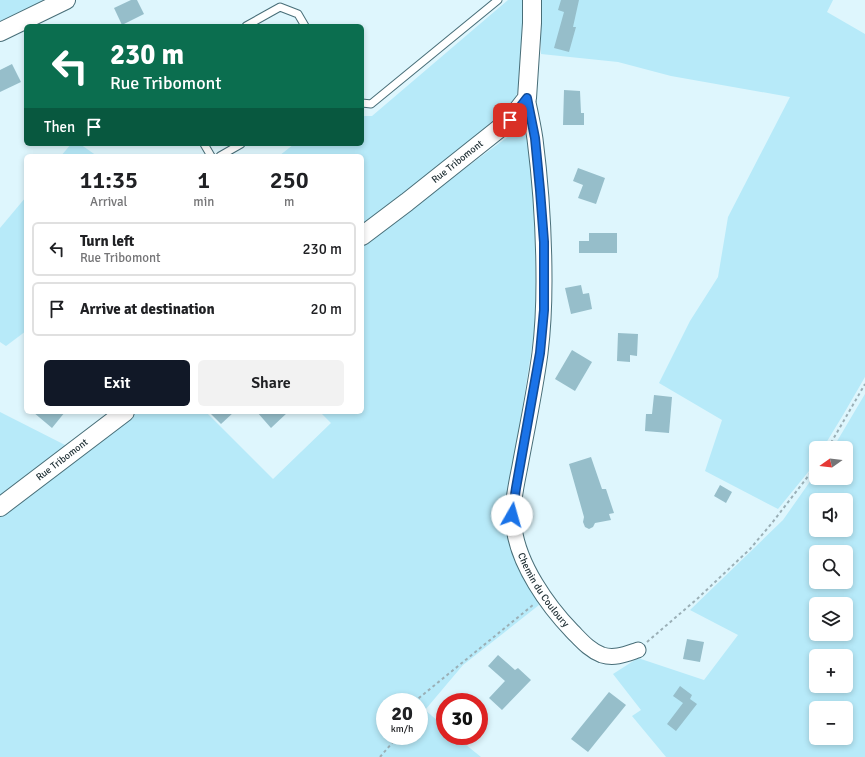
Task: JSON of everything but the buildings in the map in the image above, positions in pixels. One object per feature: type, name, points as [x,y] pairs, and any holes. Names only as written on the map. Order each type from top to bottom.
[{"type":"street","points":[[0,32],[66,0]]},
{"type":"street","points":[[527,98],[532,0]]},
{"type":"street","name":"Rue Tribomont","points":[[364,235],[408,202],[510,120],[527,98]]},
{"type":"street","name":"Chemin du Couloury","points":[[527,98],[535,138],[540,190],[544,242],[544,310],[540,353],[512,515],[517,543],[526,566],[544,598],[586,646],[602,655],[618,657],[638,650]]},
{"type":"street","name":"Rue Tribomont","points":[[0,507],[122,414]]},
{"type":"lane","points":[[364,103],[371,104],[498,0]]},
{"type":"lane","points":[[250,24],[280,7],[298,14],[303,24]]},
{"type":"lane","points":[[224,154],[238,146]]},
{"type":"path","points":[[832,441],[865,384]]},
{"type":"path","points":[[638,650],[697,599],[750,549],[809,475]]},
{"type":"path","points":[[425,693],[537,601],[544,598]]},
{"type":"path","points":[[380,757],[390,745]]},
{"type":"shaded area","points":[[0,0],[51,0],[0,25]]},
{"type":"shaded area","points":[[508,0],[526,0],[524,78],[507,116],[364,227],[364,154],[282,154],[292,146],[364,146],[364,116],[372,116]]},
{"type":"shaded area","points":[[541,0],[833,0],[827,12],[865,34],[865,377],[827,441],[809,441],[809,471],[778,509],[705,471],[722,420],[659,383],[690,321],[718,277],[728,217],[790,97],[671,76],[618,62],[541,54]]},
{"type":"shaded area","points":[[520,121],[528,125],[535,213],[536,321],[510,487],[524,575],[539,605],[463,665],[439,693],[436,693],[436,697],[428,706],[428,693],[376,693],[376,745],[428,745],[428,713],[436,719],[436,745],[466,745],[481,757],[0,757],[0,516],[133,414],[208,414],[273,479],[331,423],[322,414],[364,414],[364,243],[509,136]]},
{"type":"shaded area","points":[[69,146],[83,146],[94,154],[63,154]]},
{"type":"shaded area","points":[[24,199],[24,332],[6,346],[0,342],[0,228]]},
{"type":"shaded area","points":[[865,394],[865,757],[666,757],[632,716],[641,710],[613,674],[638,658],[704,680],[738,635],[690,610],[783,520],[809,483],[809,485],[853,485],[853,441],[837,441]]},
{"type":"shaded area","points":[[0,412],[71,448],[0,499]]},
{"type":"route","points":[[510,120],[527,98],[535,138],[544,242],[544,310],[540,353],[512,515]]}]
